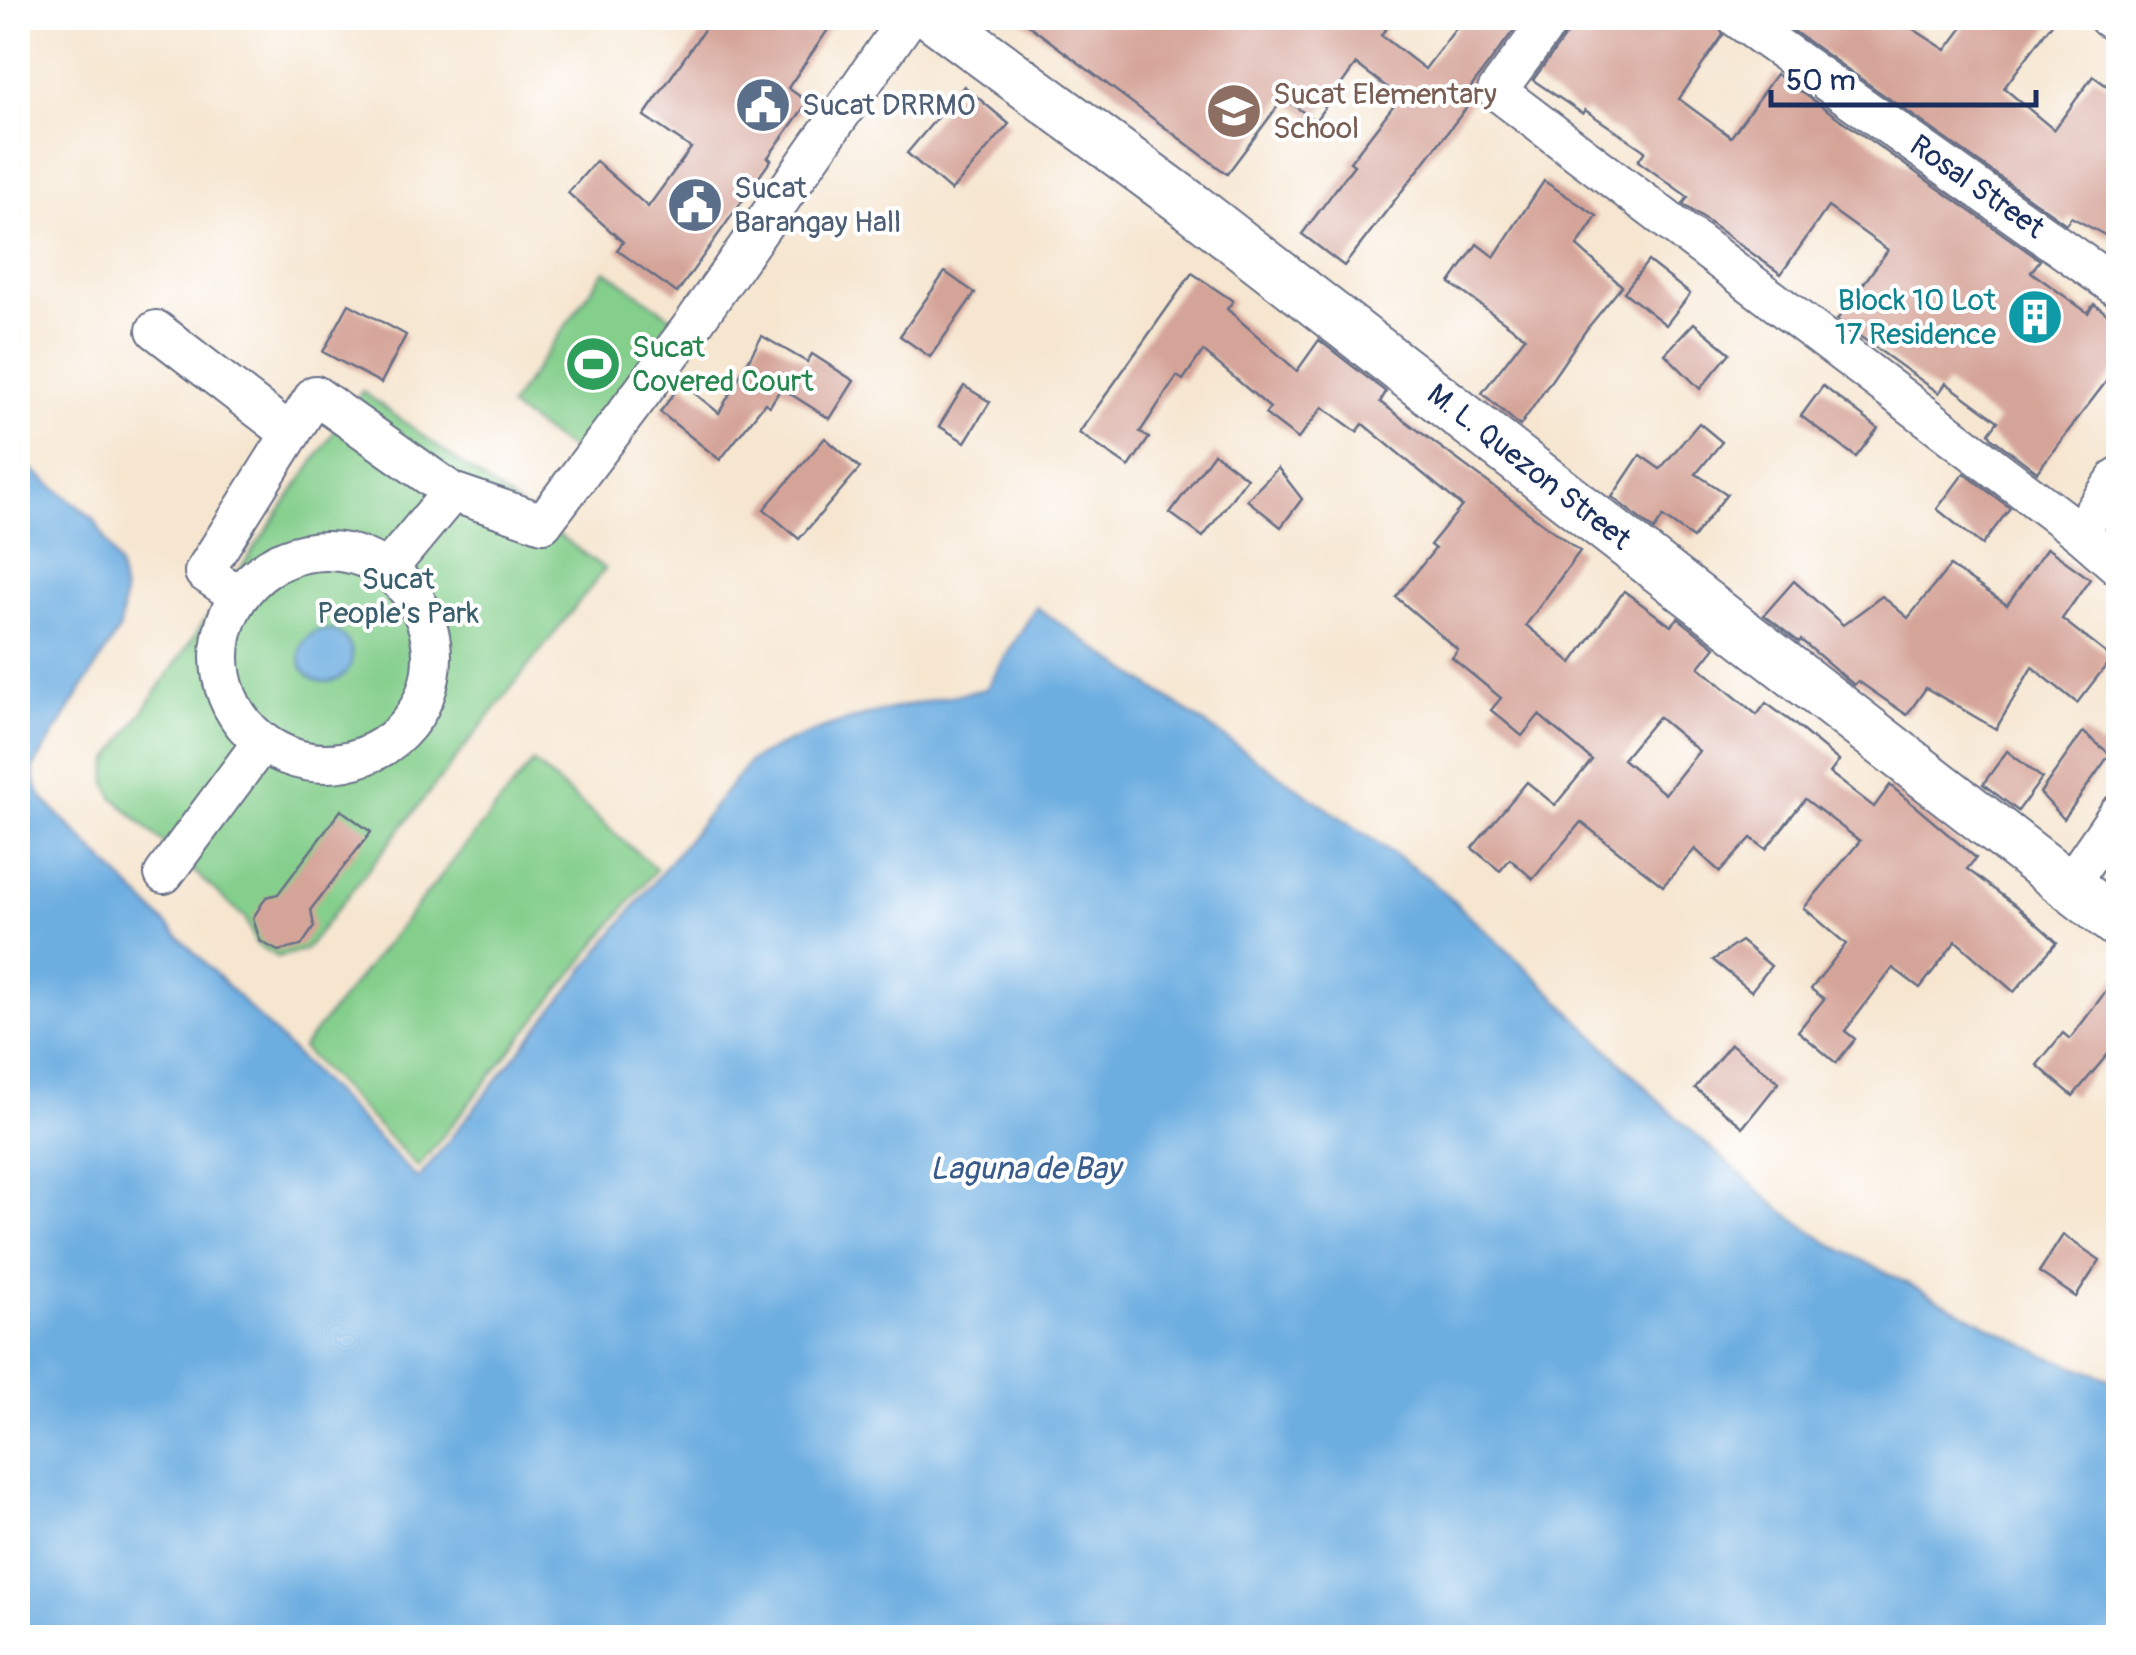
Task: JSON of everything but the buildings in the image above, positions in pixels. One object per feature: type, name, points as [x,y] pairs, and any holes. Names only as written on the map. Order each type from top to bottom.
[{"type":"main road","name":"M. L. Quezon Street","points":[[935,18],[1192,207],[2118,924]]},
{"type":"street","points":[[240,596],[204,572],[314,395],[452,492],[544,524],[688,330],[908,18]]},
{"type":"street","points":[[1551,18],[1497,91],[2079,532],[2118,566]]},
{"type":"street","name":"Rosal Street","points":[[1737,18],[2118,288]]},
{"type":"street","points":[[2108,18],[2118,24]]},
{"type":"street","points":[[156,330],[291,434]]},
{"type":"street","points":[[2079,532],[2118,477]]},
{"type":"street","points":[[387,570],[452,492]]},
{"type":"street","points":[[343,552],[366,558],[387,570],[418,605],[431,650],[430,674],[412,718],[376,750],[332,763],[296,758],[262,742],[233,709],[220,663],[228,617],[240,596],[264,571],[296,554],[343,552]]},
{"type":"street","points":[[164,874],[262,742]]},
{"type":"street","points":[[2069,884],[2118,814]]},
{"type":"green space","name":"Sucat Covered Court","points":[[605,270],[678,322],[581,457],[509,407]]},
{"type":"green space","name":"Sucat People's Park","points":[[362,391],[605,569],[305,950],[278,957],[256,944],[246,919],[113,797],[106,780],[109,761]]},
{"type":"green space","points":[[533,762],[656,869],[418,1167],[302,1048]]},
{"type":"water","name":"Laguna de Bay","points":[[18,458],[94,519],[119,566],[124,594],[120,628],[33,768],[43,799],[418,1179],[750,761],[835,724],[986,689],[1036,607],[1428,878],[1534,975],[1664,1106],[1777,1207],[1827,1242],[2047,1356],[2118,1382],[2118,1637],[18,1637]]},
{"type":"water","points":[[326,630],[344,638],[352,656],[344,674],[326,682],[308,674],[300,656],[308,638]]},
{"type":"place","name":"Sucat DRRMO","points":[[763,105]]},
{"type":"place","name":"Sucat Elementary School","points":[[1234,111]]},
{"type":"place","name":"Sucat Barangay Hall","points":[[695,205]]},
{"type":"place","name":"Block 10 Lot 17 Residence","points":[[2035,317]]},
{"type":"place","name":"Sucat Covered Court","points":[[593,364]]}]
